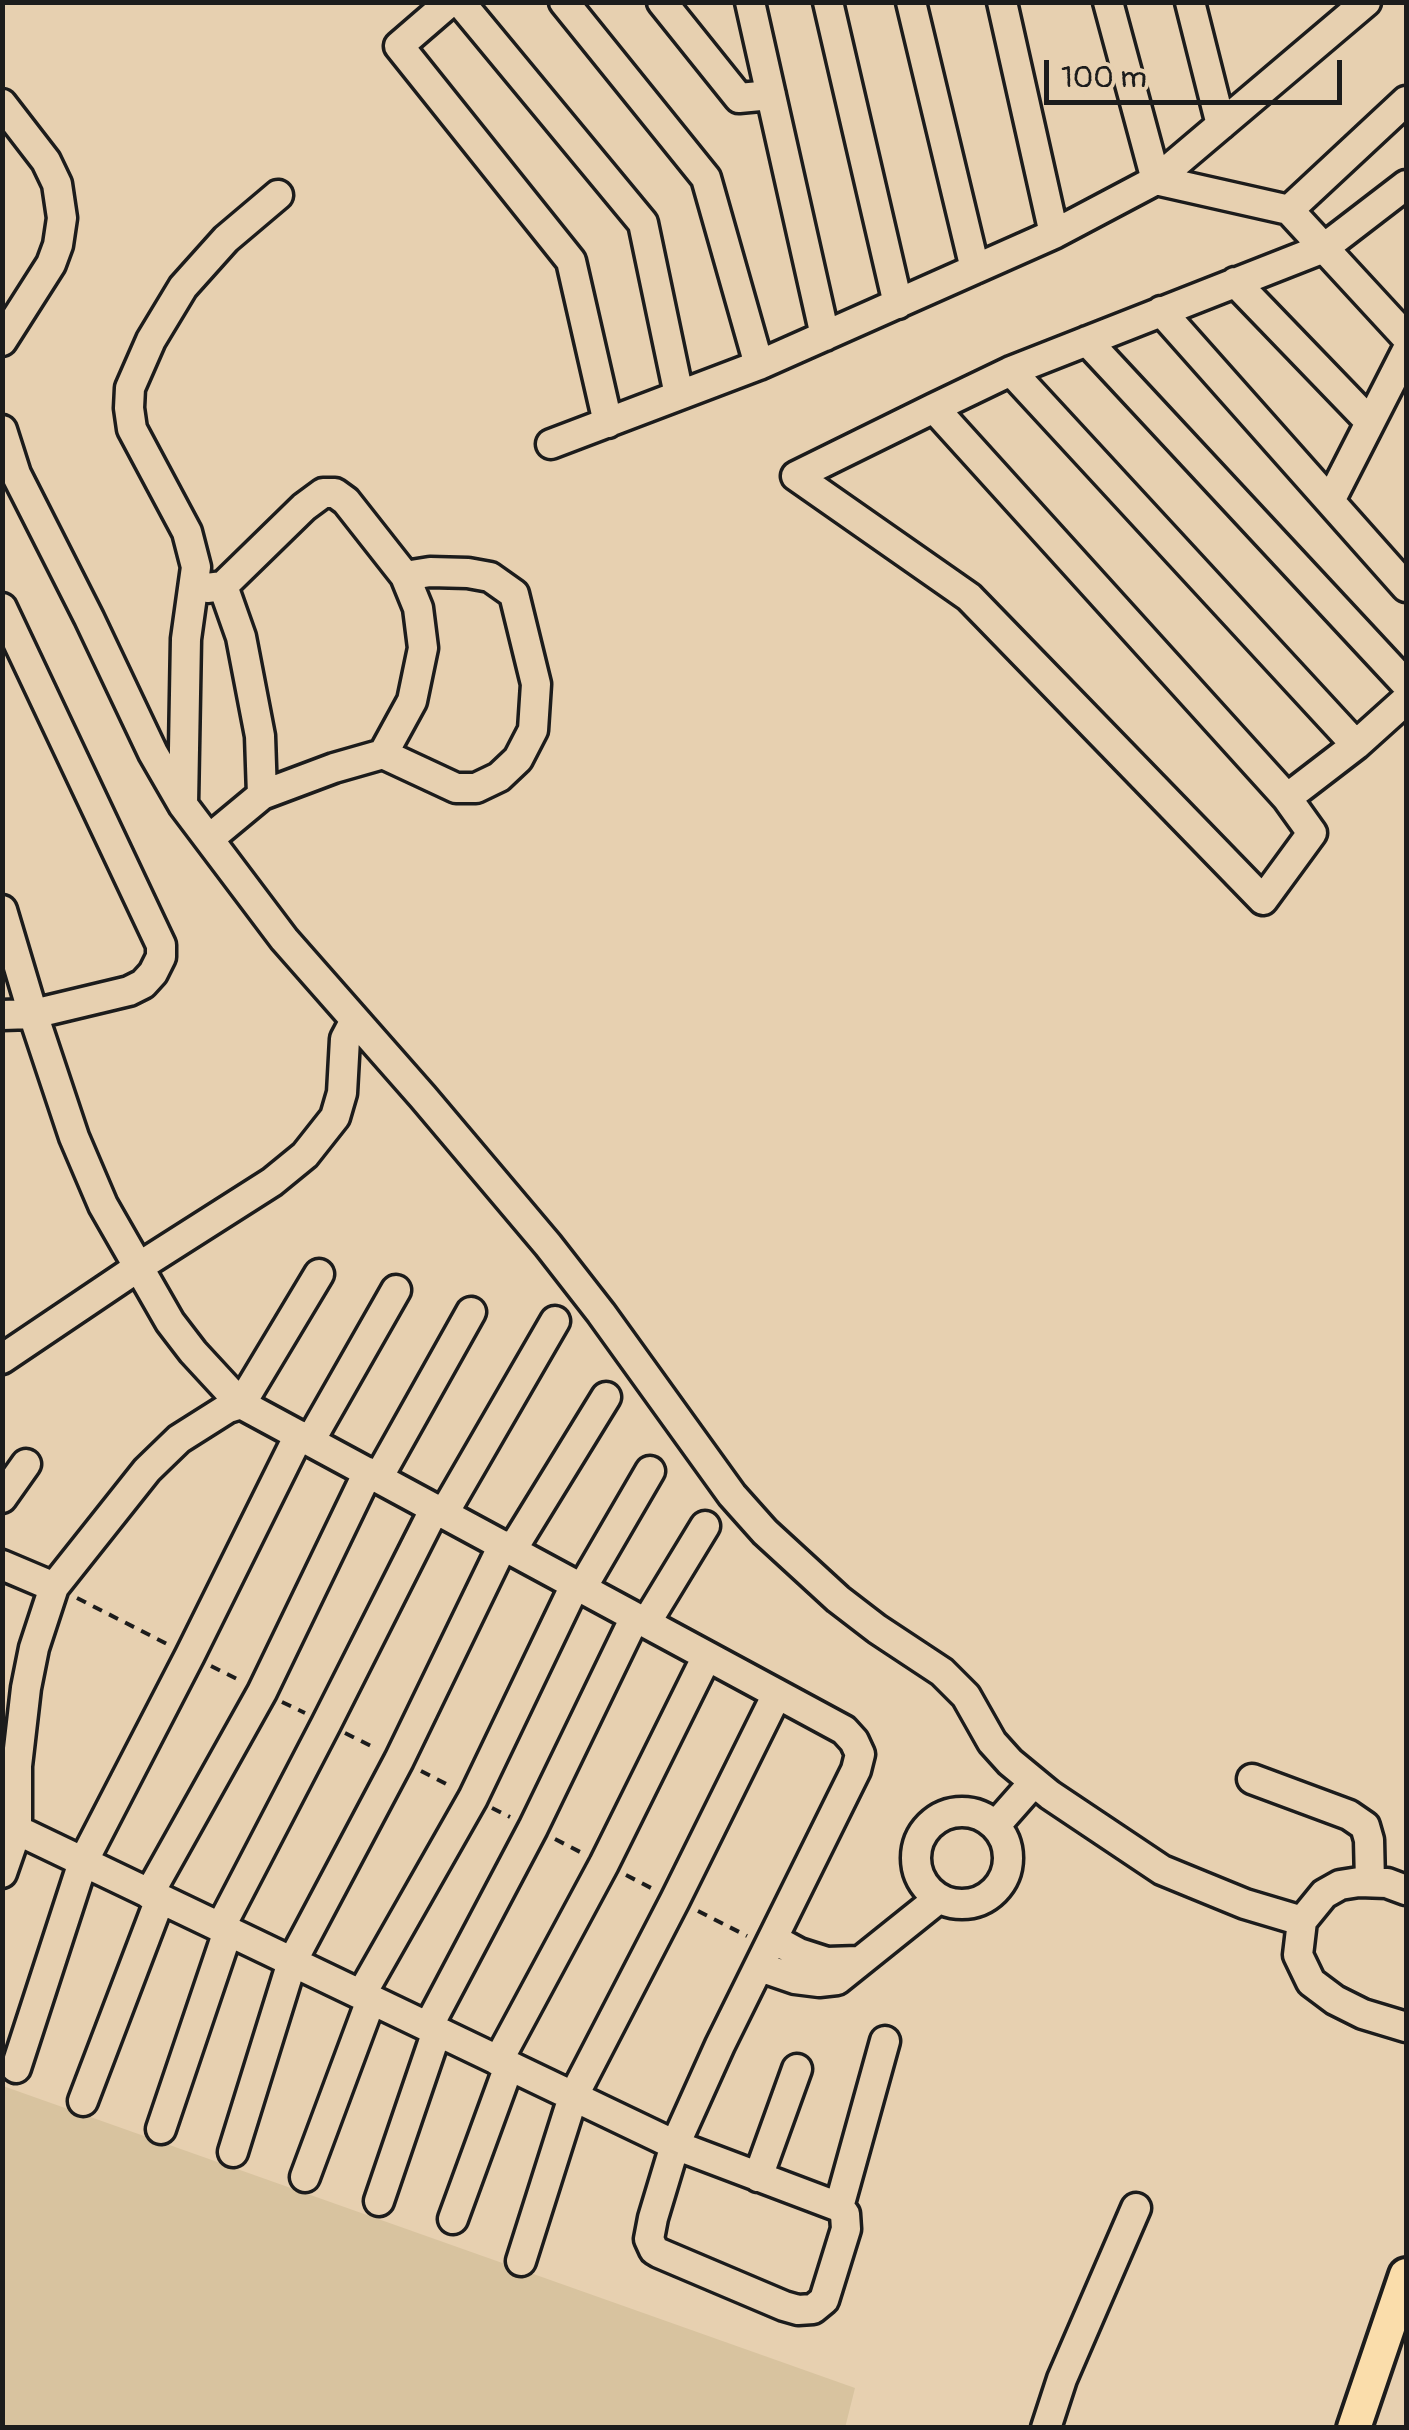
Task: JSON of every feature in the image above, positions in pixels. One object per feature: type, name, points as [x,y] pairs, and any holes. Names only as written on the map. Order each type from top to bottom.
[{"type":"main road","points":[[1354,2428],[1406,2275]]},
{"type":"street","points":[[450,2],[398,46],[571,262],[608,422]]},
{"type":"street","points":[[460,2],[643,223],[679,395]]},
{"type":"street","points":[[564,2],[706,178],[759,365]]},
{"type":"street","points":[[662,2],[739,98],[770,95]]},
{"type":"street","points":[[750,2],[825,336]]},
{"type":"street","points":[[828,2],[898,304]]},
{"type":"street","points":[[911,2],[975,269]]},
{"type":"street","points":[[1002,2],[1054,234]]},
{"type":"street","points":[[1108,2],[1156,180]]},
{"type":"street","points":[[1190,2],[1221,125]]},
{"type":"street","points":[[551,444],[759,365],[1054,234],[1156,180],[1364,3]]},
{"type":"street","points":[[1289,210],[1406,101]]},
{"type":"street","points":[[2,104],[46,160],[57,184],[62,218],[50,264],[2,341]]},
{"type":"street","points":[[1156,180],[1289,210],[1406,337]]},
{"type":"street","points":[[183,805],[186,639],[196,567],[187,532],[132,429],[130,388],[151,340],[183,287],[226,239],[278,195]]},
{"type":"street","points":[[934,408],[1288,798],[1312,833],[1263,900],[969,597],[796,476],[934,408],[1011,371],[1324,248],[1401,200]]},
{"type":"street","points":[[1235,282],[1370,422]]},
{"type":"street","points":[[1161,312],[1404,581]]},
{"type":"street","points":[[1086,342],[1406,684]]},
{"type":"street","points":[[1330,502],[1406,352]]},
{"type":"street","points":[[1011,371],[1356,745]]},
{"type":"street","points":[[2,430],[16,474],[153,753],[183,805],[284,939],[548,1245],[732,1495],[764,1532],[838,1599],[942,1672],[966,1696],[992,1742],[1010,1762],[1099,1830],[1162,1870],[1245,1904],[1302,1921]]},
{"type":"street","points":[[192,590],[222,586],[304,506],[323,493],[334,493],[346,501],[405,576],[418,608],[424,648],[412,701],[383,754]]},
{"type":"street","points":[[209,838],[262,794],[383,754],[456,788],[476,788],[498,777],[518,759],[534,730],[536,684],[514,594],[490,577],[468,573],[405,576]]},
{"type":"street","points":[[222,586],[241,637],[257,719],[262,794]]},
{"type":"street","points":[[2,608],[161,945],[161,957],[144,984],[33,1014],[2,1015]]},
{"type":"street","points":[[1288,798],[1406,700]]},
{"type":"street","points":[[2,910],[74,1136],[103,1205],[170,1322],[241,1404],[844,1730],[854,1741],[860,1754],[856,1770],[675,2145],[649,2233],[654,2250],[784,2306],[813,2309],[824,2300],[846,2229],[839,2207],[675,2145],[17,1830]]},
{"type":"street","points":[[2,1359],[272,1182],[304,1155],[336,1117],[342,1093],[345,1039],[354,1020]]},
{"type":"street","points":[[2,1873],[17,1830],[17,1766],[26,1688],[54,1587],[147,1470],[179,1439],[241,1404],[319,1274]]},
{"type":"street","points":[[16,2068],[83,1862],[304,1438],[396,1290]]},
{"type":"street","points":[[83,2101],[155,1896],[373,1475],[471,1312]]},
{"type":"street","points":[[161,2129],[224,1929],[326,1724],[439,1511],[555,1321]]},
{"type":"street","points":[[232,2152],[292,1962],[508,1548],[606,1397]]},
{"type":"street","points":[[2,1498],[26,1464]]},
{"type":"street","points":[[305,2177],[366,1997],[578,1586],[650,1470]]},
{"type":"street","points":[[379,2201],[432,2029],[640,1620],[704,1526]]},
{"type":"street","points":[[2,1564],[54,1587]]},
{"type":"street","points":[[453,2218],[504,2063],[707,1656]]},
{"type":"street","points":[[521,2262],[574,2097],[776,1694]]},
{"type":"street","points":[[1252,1780],[1349,1815],[1364,1826],[1369,1840],[1370,1882]]},
{"type":"street","points":[[996,1825],[1034,1782]]},
{"type":"street","points":[[955,1811],[976,1812],[996,1825],[1006,1842],[1009,1860],[998,1888],[978,1902],[959,1905],[938,1899],[920,1880],[915,1861],[924,1830],[955,1811]]},
{"type":"street","points":[[1406,1890],[1370,1882],[1340,1886],[1324,1894],[1302,1921],[1298,1955],[1311,1982],[1335,2000],[1406,2027]]},
{"type":"street","points":[[760,1966],[787,1978],[837,1980],[938,1899]]},
{"type":"street","points":[[773,1939],[827,1962],[860,1961]]},
{"type":"street","points":[[839,2207],[884,2040]]},
{"type":"street","points":[[758,2176],[796,2070]]},
{"type":"street","points":[[1046,2428],[1062,2379],[1136,2208]]},
{"type":"path","points":[[54,1587],[136,1628]]},
{"type":"shaded area","points":[[3,2086],[855,2388],[845,2428],[3,2428]]}]
